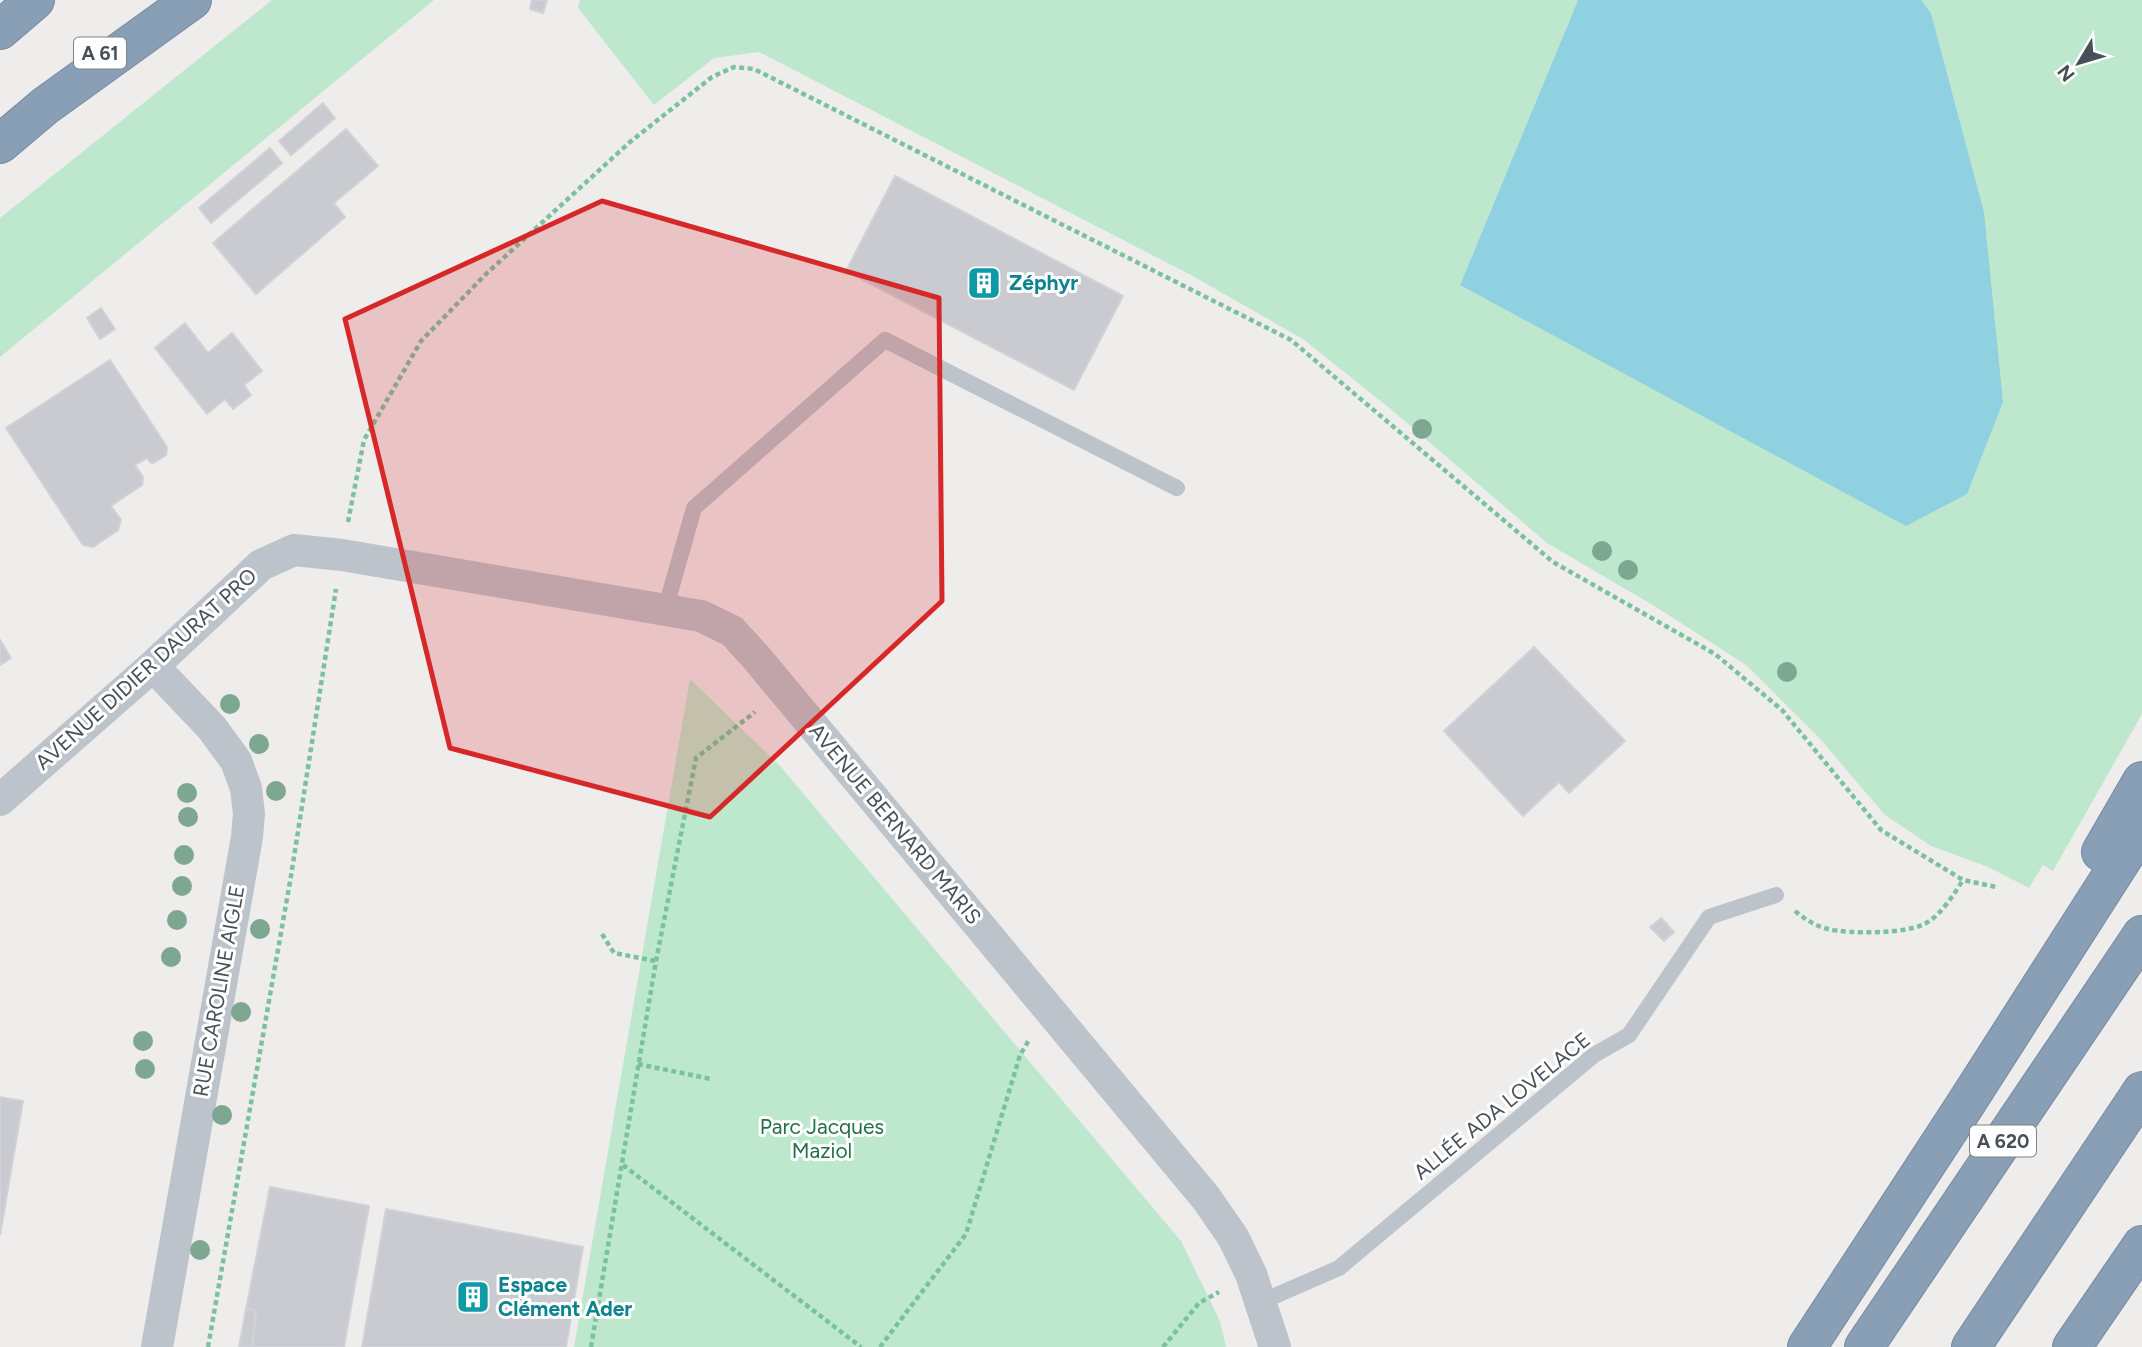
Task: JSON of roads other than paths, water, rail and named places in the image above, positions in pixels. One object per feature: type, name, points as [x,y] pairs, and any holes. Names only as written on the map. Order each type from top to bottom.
[{"type":"highway","points":[[0,30],[35,0]]},
{"type":"highway","name":"A 61","points":[[0,144],[45,106],[156,0]]},
{"type":"highway","points":[[45,106],[191,0]]},
{"type":"highway","points":[[2024,1010],[2070,905],[2142,781]]},
{"type":"highway","points":[[1807,1347],[2142,828]]},
{"type":"highway","name":"A 620","points":[[1864,1347],[2142,934]]},
{"type":"highway","points":[[1971,1347],[2142,1091]]},
{"type":"highway","points":[[2072,1347],[2142,1245]]},
{"type":"street","name":"AVENUE DIDIER DAURAT PRO","points":[[0,800],[153,666],[261,565],[295,551],[342,555]]},
{"type":"street","name":"AVENUE BERNARD MARIS","points":[[342,555],[701,616],[732,631],[1206,1198],[1233,1237],[1256,1288],[1275,1347]]},
{"type":"street","name":"RUE CAROLINE AIGLE","points":[[153,666],[212,729],[236,761],[246,788],[249,814],[157,1347]]},
{"type":"lane","points":[[665,610],[694,508],[884,340],[1177,488]]},
{"type":"lane","name":"ALLÉE ADA LOVELACE","points":[[1256,1288],[1339,1268],[1594,1055],[1629,1035],[1709,917],[1776,895]]},
{"type":"water","points":[[1578,0],[1921,0],[1931,13],[1984,212],[2003,402],[1967,494],[1906,526],[1460,285]]},
{"type":"place","name":"Zéphyr","points":[[984,283]]},
{"type":"place","name":"Espace Clément Ader","points":[[473,1297]]},
{"type":"park label","name":"Parc Jacques Maziol","points":[[822,1139]]}]
